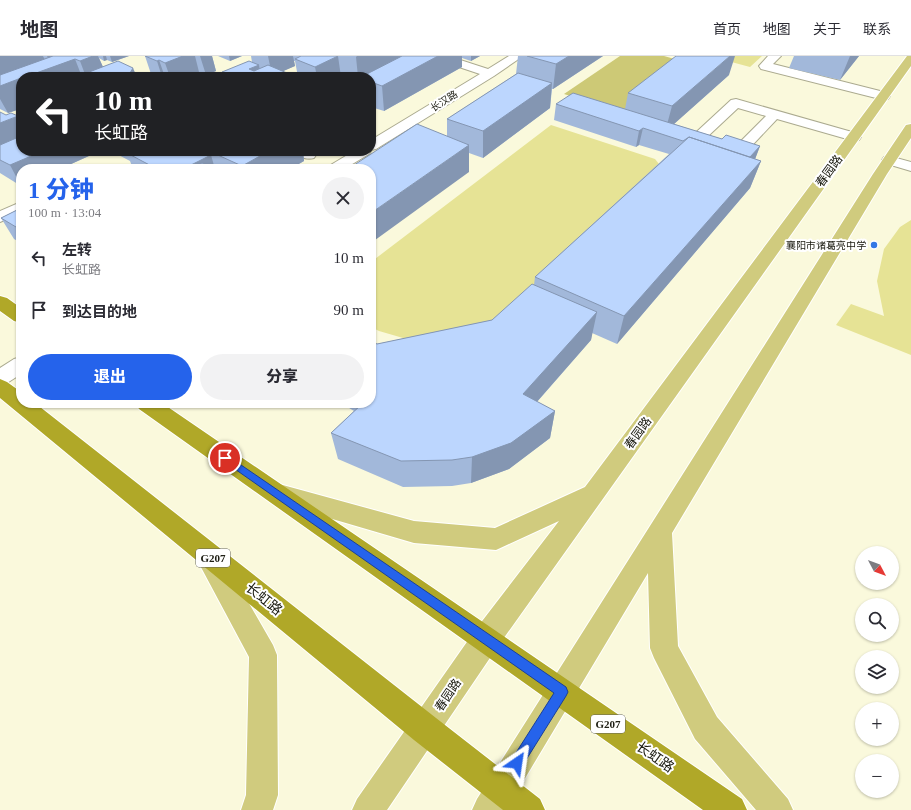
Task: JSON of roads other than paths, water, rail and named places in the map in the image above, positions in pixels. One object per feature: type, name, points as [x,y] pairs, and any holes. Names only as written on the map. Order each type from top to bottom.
[{"type":"highway","points":[[0,302],[16,313]]},
{"type":"highway","name":"长虹路","points":[[0,387],[16,400]]},
{"type":"highway","name":"长虹路","points":[[26,408],[425,729],[495,799],[529,810]]},
{"type":"highway","name":"长虹路","points":[[153,408],[731,810]]},
{"type":"main road","name":"春园路","points":[[368,810],[486,639],[594,494],[911,58]]},
{"type":"main road","points":[[495,799],[889,160],[911,128]]},
{"type":"main road","points":[[277,494],[414,532],[496,539],[594,494]]},
{"type":"main road","points":[[660,532],[664,648],[706,728],[777,810]]},
{"type":"main road","points":[[206,553],[263,655],[262,795],[257,810]]},
{"type":"street","points":[[436,56],[490,73]]},
{"type":"street","name":"长汉路","points":[[376,143],[517,56]]},
{"type":"street","points":[[775,56],[765,66],[884,96]]},
{"type":"street","points":[[774,114],[738,152],[696,140],[736,103],[854,137]]},
{"type":"street","points":[[342,164],[356,156]]},
{"type":"street","points":[[889,160],[911,166]]},
{"type":"street","points":[[0,217],[16,209]]},
{"type":"street","points":[[0,378],[16,367]]},
{"type":"place","name":"襄阳市诸葛亮中学","points":[[874,245]]}]
